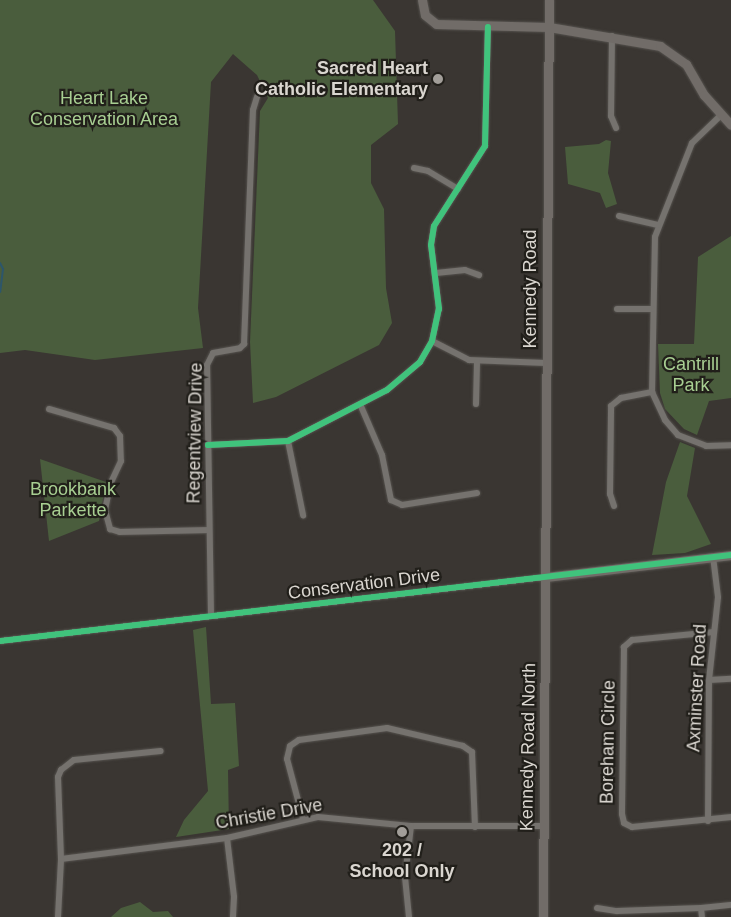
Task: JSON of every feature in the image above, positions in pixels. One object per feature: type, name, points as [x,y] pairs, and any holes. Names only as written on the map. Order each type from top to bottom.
[{"type":"main road","points":[[422,0],[425,15],[436,24],[488,27],[549,26],[650,42],[677,55],[720,116],[731,125]]},
{"type":"main road","name":"Kennedy Road","points":[[546,577],[549,0]]},
{"type":"main road","name":"Conservation Drive","points":[[546,577],[731,555]]},
{"type":"main road","name":"Kennedy Road North","points":[[543,917],[546,577]]},
{"type":"street","points":[[208,445],[288,440],[360,404],[408,376],[432,341],[438,309],[436,273],[431,245],[434,226],[481,157],[486,140],[488,27]]},
{"type":"street","points":[[612,36],[611,116],[616,128]]},
{"type":"street","name":"Regentview Drive","points":[[210,615],[208,530],[209,357],[219,351],[240,348],[244,344],[253,110],[257,97]]},
{"type":"street","points":[[720,116],[692,143],[658,225],[652,254],[652,392],[665,420],[678,434],[706,446],[731,445]]},
{"type":"street","points":[[414,168],[428,171],[458,189]]},
{"type":"street","points":[[619,216],[658,225]]},
{"type":"street","points":[[436,273],[465,270],[479,275]]},
{"type":"street","points":[[617,309],[652,309]]},
{"type":"street","points":[[432,341],[477,362],[546,363]]},
{"type":"street","points":[[476,404],[477,362]]},
{"type":"street","points":[[614,506],[610,494],[611,406],[620,398],[652,392]]},
{"type":"street","points":[[360,404],[385,464],[391,500],[402,505],[477,494]]},
{"type":"street","points":[[49,409],[114,428],[120,436],[121,461],[110,485],[105,510],[110,529],[120,532],[208,530]]},
{"type":"street","points":[[288,440],[303,514]]},
{"type":"street","name":"Axminster Road","points":[[708,821],[709,680],[718,597],[713,558]]},
{"type":"street","name":"Conservation Drive","points":[[0,641],[546,577]]},
{"type":"street","name":"Boreham Circle","points":[[714,632],[632,640],[624,647],[624,823],[632,828],[731,817]]},
{"type":"street","points":[[709,680],[731,679]]},
{"type":"street","points":[[304,819],[287,759],[290,746],[299,740],[387,728],[464,746],[472,752],[475,827]]},
{"type":"street","points":[[58,917],[61,859],[58,777],[68,762],[161,751]]},
{"type":"street","name":"Christie Drive","points":[[61,859],[228,838],[304,819],[350,818],[411,826],[544,826]]},
{"type":"street","points":[[409,917],[405,877],[411,826]]},
{"type":"street","points":[[228,838],[234,897],[233,917]]},
{"type":"street","points":[[597,908],[617,911],[731,905]]},
{"type":"street","points":[[702,908],[702,917]]},
{"type":"green space","name":"Heart Lake Conservation Area","points":[[0,0],[373,0],[395,31],[398,124],[371,145],[371,183],[384,209],[386,288],[392,323],[379,345],[276,397],[253,403],[250,342],[260,111],[268,98],[257,75],[233,54],[211,82],[198,308],[203,348],[95,360],[25,350],[0,353]]},
{"type":"green space","points":[[606,140],[611,141],[608,173],[617,204],[606,208],[600,193],[568,184],[565,147],[599,144]]},
{"type":"green space","name":"Cantrill Park","points":[[731,236],[731,398],[709,401],[697,435],[684,429],[665,409],[660,393],[658,344],[694,344],[698,257]]},
{"type":"green space","points":[[680,442],[695,448],[687,496],[711,544],[685,553],[652,555],[666,482]]},
{"type":"green space","name":"Brookbank Parkette","points":[[40,459],[106,482],[99,521],[49,541]]},
{"type":"green space","points":[[206,627],[211,704],[235,703],[239,766],[228,770],[229,829],[176,837],[184,820],[208,791],[193,630]]},
{"type":"green space","points":[[140,902],[153,912],[168,911],[173,917],[111,917],[121,908]]},
{"type":"waterway","points":[[0,263],[3,269],[0,292]]},
{"type":"cycle path","points":[[208,445],[288,441],[387,390],[420,362],[432,341],[439,309],[431,245],[434,226],[485,146],[488,27]]},
{"type":"cycle path","points":[[0,641],[731,555]]},
{"type":"place","name":"Sacred Heart Catholic Elementary","points":[[438,79]]},
{"type":"place","name":"202 / School Only","points":[[402,832]]}]
